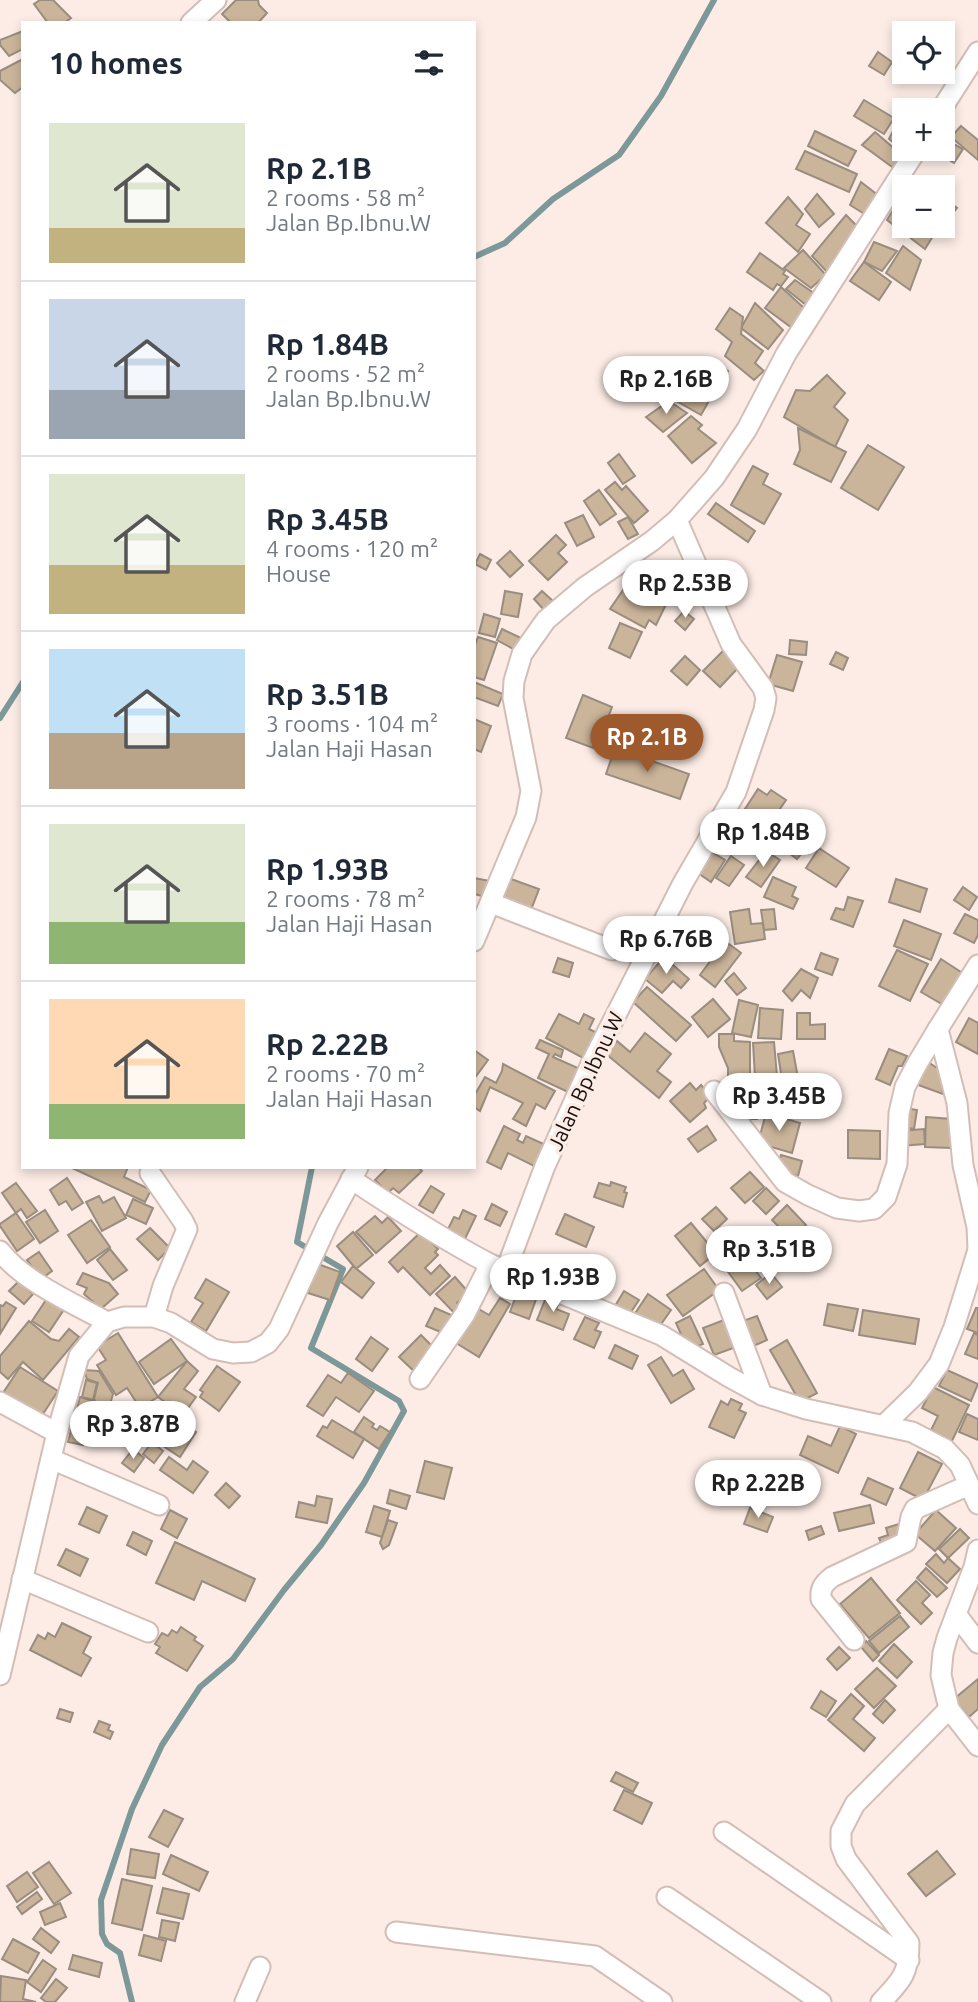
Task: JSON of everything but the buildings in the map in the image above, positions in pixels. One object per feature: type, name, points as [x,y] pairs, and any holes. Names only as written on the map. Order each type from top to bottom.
[{"type":"street","points":[[193,21],[216,0]]},
{"type":"street","points":[[949,98],[978,52]]},
{"type":"street","points":[[476,937],[526,817],[531,791],[513,698],[514,681],[523,654],[545,620],[585,587],[652,541],[677,520],[713,478],[747,429],[786,354],[909,161]]},
{"type":"street","name":"Jalan Bp.Ibnu.W","points":[[420,1379],[498,1267],[592,1062],[683,884],[736,792],[764,710],[766,698],[763,688],[732,644],[677,520]]},
{"type":"street","points":[[491,903],[612,950]]},
{"type":"street","points":[[714,1091],[786,1182],[837,1208],[859,1211],[874,1209],[886,1197],[897,1164],[899,1113],[905,1087],[978,965]]},
{"type":"street","points":[[884,1425],[918,1392],[939,1364],[954,1327],[978,1249],[977,1227],[963,1165],[957,1103],[938,1029]]},
{"type":"street","points":[[150,1173],[187,1229],[163,1286],[154,1317]]},
{"type":"street","points":[[0,1675],[57,1433],[79,1356],[107,1322],[124,1317],[154,1317],[171,1323],[213,1349],[233,1353],[251,1352],[268,1343],[279,1329],[328,1223],[355,1173],[408,1217],[498,1267],[661,1335],[762,1395],[806,1409],[912,1432],[945,1449],[960,1465],[978,1504]]},
{"type":"street","points":[[0,1251],[26,1275],[107,1322]]},
{"type":"street","points":[[724,1293],[762,1395]]},
{"type":"street","points":[[0,1402],[57,1433]]},
{"type":"street","points":[[51,1459],[159,1505]]},
{"type":"street","points":[[853,1640],[821,1599],[820,1591],[825,1582],[906,1542],[915,1508],[970,1485]]},
{"type":"street","points":[[978,1549],[943,1653],[941,1675],[949,1709],[978,1746]]},
{"type":"street","points":[[22,1579],[148,1632]]},
{"type":"street","points":[[956,1614],[978,1643]]},
{"type":"street","points":[[881,2002],[902,1979],[909,1960],[909,1944],[846,1859],[841,1846],[841,1831],[855,1804],[949,1709]]},
{"type":"street","points":[[724,1832],[909,1960]]},
{"type":"street","points":[[667,1897],[821,2002]]},
{"type":"street","points":[[396,1931],[595,1956],[662,2002]]},
{"type":"street","points":[[245,2002],[260,1967]]},
{"type":"waterway","points":[[476,256],[505,243],[553,199],[619,155],[661,96],[714,0]]},
{"type":"waterway","points":[[0,718],[21,685]]},
{"type":"waterway","points":[[132,2002],[120,1953],[107,1944],[102,1934],[101,1900],[132,1809],[162,1745],[200,1687],[233,1659],[321,1545],[364,1483],[404,1411],[399,1401],[311,1348],[343,1269],[297,1242],[312,1169]]}]
